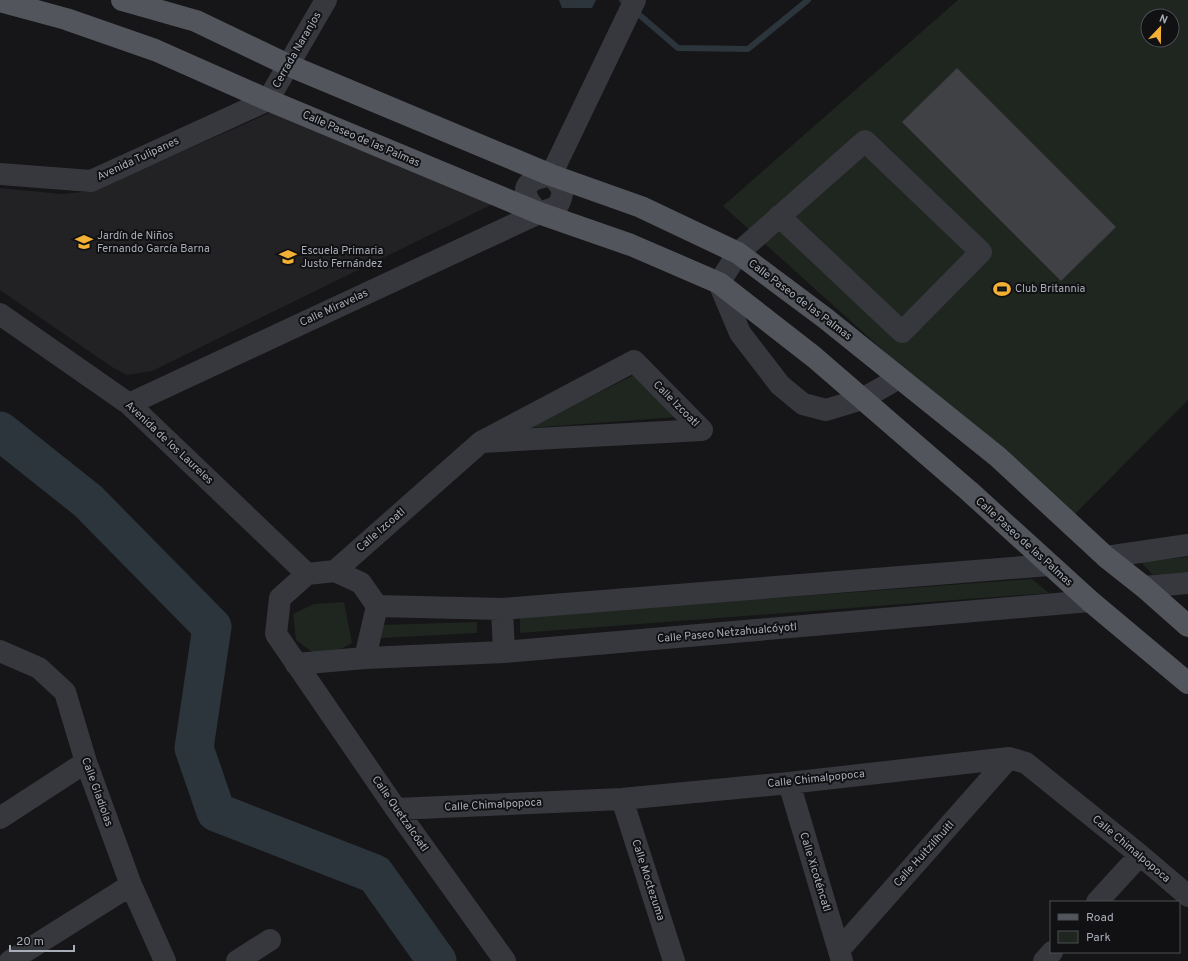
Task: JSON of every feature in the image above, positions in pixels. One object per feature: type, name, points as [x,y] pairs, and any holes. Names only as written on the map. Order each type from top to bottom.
[{"type":"main road","name":"Calle Paseo de las Palmas","points":[[122,0],[196,21],[288,65],[551,175],[641,207],[738,253],[825,318],[998,457],[1106,557],[1144,587],[1188,626]]},
{"type":"main road","name":"Calle Paseo de las Palmas","points":[[0,1],[66,19],[155,50],[268,100],[539,213],[631,245],[719,283],[814,357],[969,491],[1090,601],[1188,683]]},
{"type":"street","name":"Cerrada Naranjos","points":[[268,100],[326,0]]},
{"type":"street","points":[[551,175],[635,0]]},
{"type":"street","name":"Avenida Tulipanes","points":[[0,174],[91,181],[268,100]]},
{"type":"street","points":[[738,253],[779,216],[865,141],[981,252],[902,332],[779,216]]},
{"type":"street","name":"Calle Miravelas","points":[[128,404],[539,213],[557,207],[563,197],[561,185],[551,175]]},
{"type":"street","name":"Calle Paseo de las Palmas","points":[[719,283],[738,253]]},
{"type":"street","points":[[719,283],[740,333],[780,385],[803,404],[826,410],[862,399],[899,378]]},
{"type":"street","name":"Avenida de los Laureles","points":[[0,314],[128,404],[307,574]]},
{"type":"street","name":"Calle Izcoatl","points":[[335,571],[481,442],[634,361],[702,430],[481,442]]},
{"type":"street","points":[[1106,557],[1188,545]]},
{"type":"street","points":[[377,606],[502,609],[1049,565]]},
{"type":"street","points":[[335,571],[361,583],[377,606],[365,658],[296,664],[276,634],[280,598],[307,574],[335,571]]},
{"type":"street","points":[[1144,587],[1188,583]]},
{"type":"street","name":"Calle Paseo Netzahualcóyotl","points":[[365,658],[504,652],[1090,601]]},
{"type":"street","points":[[502,609],[504,652]]},
{"type":"street","name":"Calle Gladiolas","points":[[0,651],[39,668],[65,692],[86,762],[131,885],[165,961]]},
{"type":"street","name":"Calle Quetzalcóatl","points":[[296,664],[396,809],[505,961]]},
{"type":"street","name":"Calle Chimalpopoca","points":[[396,809],[622,799],[789,783],[1009,758],[1026,763],[1140,855],[1188,896]]},
{"type":"street","name":"Calle Huitzilíhuitl","points":[[840,956],[1009,758]]},
{"type":"street","points":[[0,818],[86,762]]},
{"type":"street","name":"Calle Xicoténcatl","points":[[789,783],[840,956]]},
{"type":"street","name":"Calle Moctezuma","points":[[622,799],[674,961]]},
{"type":"street","points":[[1099,901],[1140,855]]},
{"type":"street","points":[[10,961],[131,885]]},
{"type":"street","points":[[237,961],[270,940]]},
{"type":"street","points":[[1044,961],[1051,953]]},
{"type":"shaded area","points":[[559,0],[596,0],[592,8],[562,8]]},
{"type":"shaded area","points":[[274,111],[499,201],[152,371],[127,375],[112,367],[0,290],[0,188],[61,194],[93,191]]},
{"type":"green space","name":"Club Britannia","points":[[958,0],[1188,0],[1188,400],[1070,519],[723,206]]},
{"type":"green space","points":[[638,373],[678,417],[528,428]]},
{"type":"green space","points":[[1188,557],[1188,572],[1153,575],[1141,562]]},
{"type":"green space","points":[[1032,579],[1049,593],[520,633],[520,617]]},
{"type":"green space","points":[[344,602],[352,643],[331,654],[312,652],[296,640],[293,614],[314,604]]},
{"type":"green space","points":[[477,622],[477,633],[381,638],[382,625]]},
{"type":"building","points":[[957,68],[1116,227],[1061,281],[902,122]]},
{"type":"waterway","points":[[622,0],[678,48],[748,49],[808,0]]},
{"type":"waterway","points":[[0,431],[88,501],[212,627],[194,748],[216,812],[375,874],[437,961]]},
{"type":"place","name":"Jardín de Niños Fernando García Barna","points":[[84,242]]},
{"type":"place","name":"Escuela Primaria Justo Fernández","points":[[288,257]]},
{"type":"place","name":"Club Britannia","points":[[1002,289]]}]
